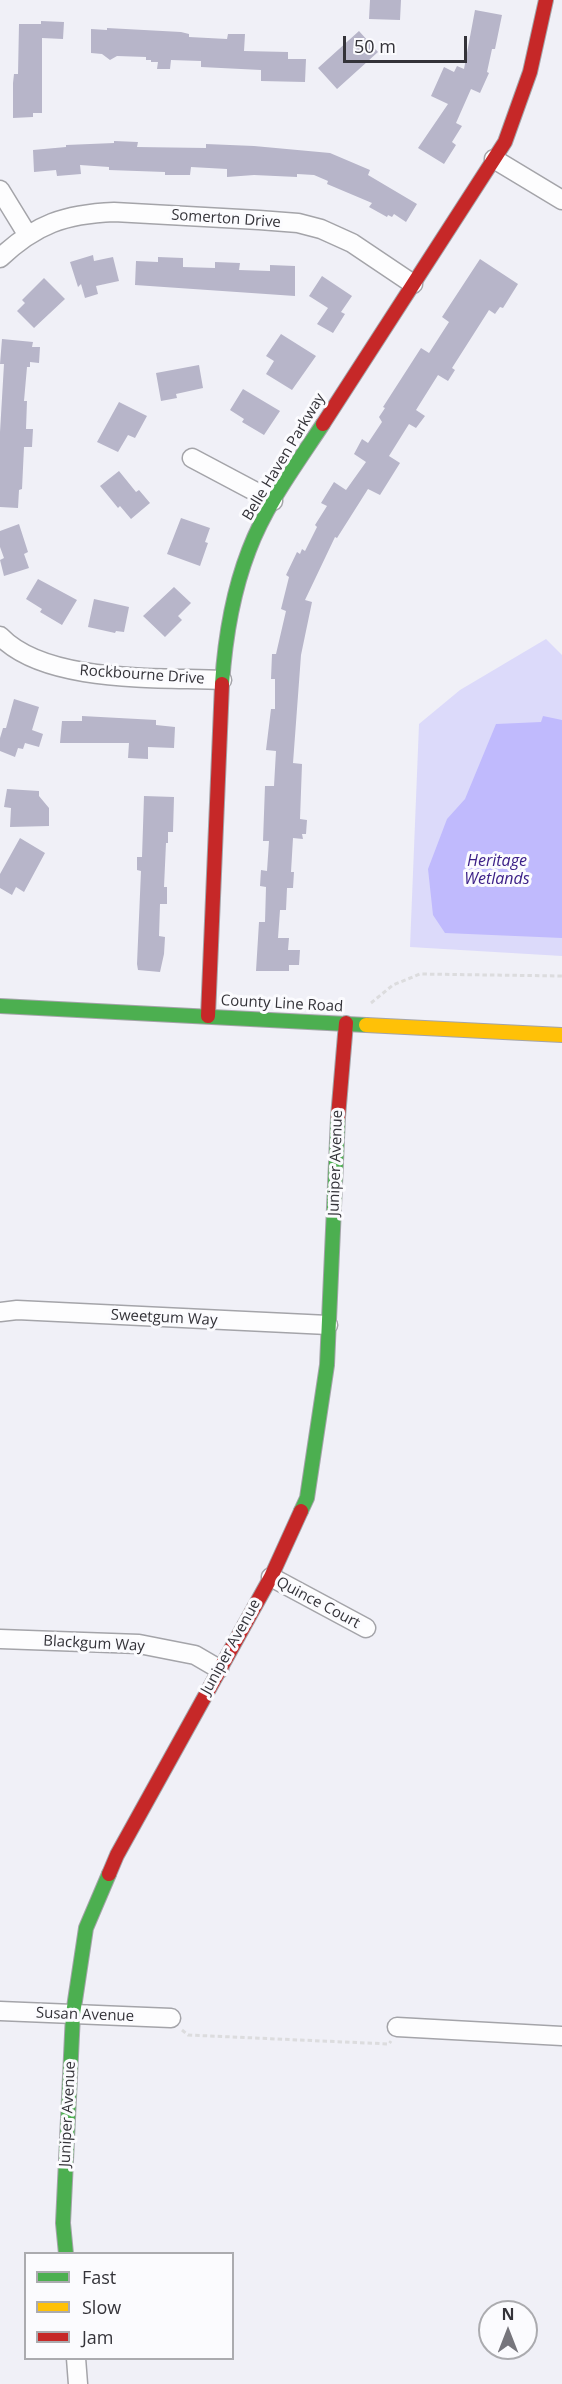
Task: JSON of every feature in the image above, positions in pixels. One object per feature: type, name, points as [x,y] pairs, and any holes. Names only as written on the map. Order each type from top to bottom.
[{"type":"street","name":"Belle Haven Parkway","points":[[208,1016],[224,650],[234,595],[249,549],[273,501],[505,142],[527,88],[542,33],[546,0]]},
{"type":"street","points":[[494,159],[562,200]]},
{"type":"street","points":[[0,190],[27,234],[0,258]]},
{"type":"street","name":"Somerton Drive","points":[[27,234],[34,229],[66,218],[91,213],[114,212],[298,223],[321,229],[352,243],[413,284]]},
{"type":"street","points":[[192,458],[273,501]]},
{"type":"street","name":"Rockbourne Drive","points":[[2,640],[37,659],[67,670],[222,680]]},
{"type":"street","name":"County Line Road","points":[[0,1006],[562,1035]]},
{"type":"street","name":"Juniper Avenue","points":[[66,2252],[63,2223],[73,2014],[86,1928],[117,1855],[271,1577],[307,1498],[327,1365],[339,1096],[346,1023]]},
{"type":"street","name":"Sweetgum Way","points":[[0,1312],[17,1310],[328,1325]]},
{"type":"street","name":"Quince Court","points":[[271,1577],[366,1628]]},
{"type":"street","name":"Blackgum Way","points":[[0,1639],[139,1644],[195,1654],[219,1669]]},
{"type":"street","name":"Susan Avenue","points":[[0,2011],[171,2018]]},
{"type":"street","points":[[397,2027],[562,2036]]},
{"type":"street","points":[[76,2360],[78,2384]]},
{"type":"path","points":[[370,1004],[393,985],[420,974],[562,976]]},
{"type":"path","points":[[171,2018],[188,2035],[389,2044],[397,2027]]},
{"type":"shaded area","points":[[546,639],[562,655],[562,956],[410,947],[419,724],[460,690]]},
{"type":"water","name":"Heritage Wetlands","points":[[543,716],[562,720],[562,938],[445,933],[433,915],[428,869],[447,819],[465,799],[496,724],[541,722]]},
{"type":"building","points":[[370,0],[401,0],[400,20],[369,19]]},
{"type":"building","points":[[475,10],[502,15],[495,49],[492,49],[487,72],[489,73],[480,93],[471,89],[456,123],[462,126],[452,142],[456,145],[444,164],[418,148],[448,104],[431,96],[444,67],[454,72],[457,66],[464,69]]},
{"type":"building","points":[[41,21],[64,22],[63,39],[42,38],[42,113],[33,113],[33,117],[13,118],[13,83],[14,74],[18,74],[19,24],[41,24]]},
{"type":"building","points":[[107,28],[181,32],[189,34],[189,37],[227,39],[228,34],[245,34],[244,51],[288,52],[288,59],[306,59],[305,82],[261,81],[261,70],[201,67],[201,61],[171,60],[170,69],[157,69],[158,62],[146,60],[146,57],[117,56],[110,60],[102,54],[91,53],[91,29],[107,30]]},
{"type":"building","points":[[359,31],[378,52],[337,89],[318,68]]},
{"type":"building","points":[[114,141],[138,142],[137,147],[206,148],[206,144],[330,153],[370,170],[368,175],[417,204],[406,222],[394,214],[392,217],[388,215],[387,217],[369,207],[372,203],[327,184],[328,181],[314,175],[227,177],[227,169],[191,167],[190,175],[165,175],[165,172],[109,170],[109,167],[80,165],[81,174],[57,176],[56,170],[34,172],[33,150],[66,147],[66,145],[114,143]]},
{"type":"building","points":[[93,255],[94,261],[113,257],[119,281],[96,286],[98,294],[85,298],[81,284],[78,287],[70,262]]},
{"type":"building","points":[[158,257],[183,258],[183,267],[215,268],[215,262],[240,263],[239,270],[270,271],[270,265],[295,266],[295,296],[135,285],[136,261],[158,262]]},
{"type":"building","points":[[480,259],[518,284],[503,308],[500,307],[495,314],[489,310],[452,368],[455,370],[448,381],[438,375],[416,410],[425,416],[416,428],[409,424],[389,456],[400,463],[380,495],[368,489],[337,538],[335,537],[305,600],[312,602],[301,655],[293,763],[302,764],[300,819],[307,820],[306,834],[302,834],[303,839],[293,838],[291,872],[294,872],[293,888],[287,888],[286,910],[280,910],[278,938],[289,938],[288,950],[300,950],[299,965],[289,965],[289,971],[256,971],[259,922],[265,922],[266,887],[260,886],[261,870],[267,871],[269,841],[263,841],[265,786],[274,786],[276,751],[266,750],[271,709],[275,709],[275,679],[271,679],[272,654],[276,654],[286,611],[281,609],[289,577],[286,575],[297,552],[300,554],[302,549],[305,551],[317,527],[315,525],[327,506],[321,503],[334,482],[346,490],[366,462],[354,454],[362,439],[368,443],[382,422],[379,417],[385,408],[383,407],[421,348],[429,353],[449,322],[442,317]]},
{"type":"building","points":[[322,276],[352,296],[341,312],[345,314],[333,333],[317,324],[328,308],[309,296]]},
{"type":"building","points":[[44,278],[65,299],[34,328],[17,311],[25,303],[22,300]]},
{"type":"building","points":[[281,334],[316,356],[292,390],[266,374],[274,361],[266,356]]},
{"type":"building","points":[[2,339],[33,342],[32,347],[40,347],[39,363],[30,362],[30,367],[27,367],[24,401],[27,401],[26,429],[33,429],[32,447],[24,447],[22,489],[19,490],[18,508],[0,507],[0,432],[4,364],[0,364]]},
{"type":"building","points":[[199,365],[203,388],[176,394],[177,398],[161,401],[156,373]]},
{"type":"building","points":[[243,389],[280,411],[264,435],[242,422],[244,419],[230,410]]},
{"type":"building","points":[[119,402],[147,416],[135,438],[128,435],[118,452],[97,442]]},
{"type":"building","points":[[119,471],[136,492],[139,490],[150,503],[131,519],[120,506],[118,508],[100,486]]},
{"type":"building","points":[[181,518],[210,528],[205,542],[208,543],[200,566],[167,554]]},
{"type":"building","points":[[19,524],[28,552],[24,554],[29,568],[4,576],[0,560],[4,558],[0,547],[0,531]]},
{"type":"building","points":[[38,579],[77,600],[62,625],[40,612],[42,609],[26,599]]},
{"type":"building","points":[[174,587],[191,603],[178,616],[182,620],[165,637],[143,616]]},
{"type":"building","points":[[94,599],[129,607],[124,632],[116,631],[115,633],[88,627]]},
{"type":"building","points":[[14,699],[39,707],[32,730],[43,734],[39,747],[25,743],[23,749],[18,748],[15,757],[0,751],[0,738],[3,728],[6,728]]},
{"type":"building","points":[[82,716],[156,720],[156,725],[175,727],[174,748],[148,747],[148,759],[128,758],[129,743],[60,743],[62,721],[82,721]]},
{"type":"building","points":[[7,789],[39,791],[39,796],[49,808],[49,826],[10,827],[11,808],[4,807]]},
{"type":"building","points":[[144,796],[174,797],[173,832],[168,832],[168,843],[166,843],[164,887],[167,887],[167,904],[160,904],[159,936],[165,937],[160,972],[138,970],[137,964],[141,871],[137,870],[137,857],[142,857]]},
{"type":"building","points":[[20,838],[45,853],[24,892],[16,887],[12,895],[0,888],[0,874]]},
{"type":"traffic: fast","points":[[222,684],[230,617],[249,550],[273,501],[323,424]]},
{"type":"traffic: fast","points":[[0,1006],[366,1025]]},
{"type":"traffic: fast","points":[[301,1511],[307,1498],[327,1365],[338,1117]]},
{"type":"traffic: fast","points":[[66,2252],[63,2223],[73,2014],[86,1928],[109,1874]]},
{"type":"traffic: slow","points":[[366,1025],[562,1035]]},
{"type":"traffic: jam","points":[[323,424],[505,142],[530,72],[546,0]]},
{"type":"traffic: jam","points":[[208,1016],[222,684]]},
{"type":"traffic: jam","points":[[338,1117],[346,1023]]},
{"type":"traffic: jam","points":[[109,1874],[117,1855],[271,1577],[301,1511]]}]
